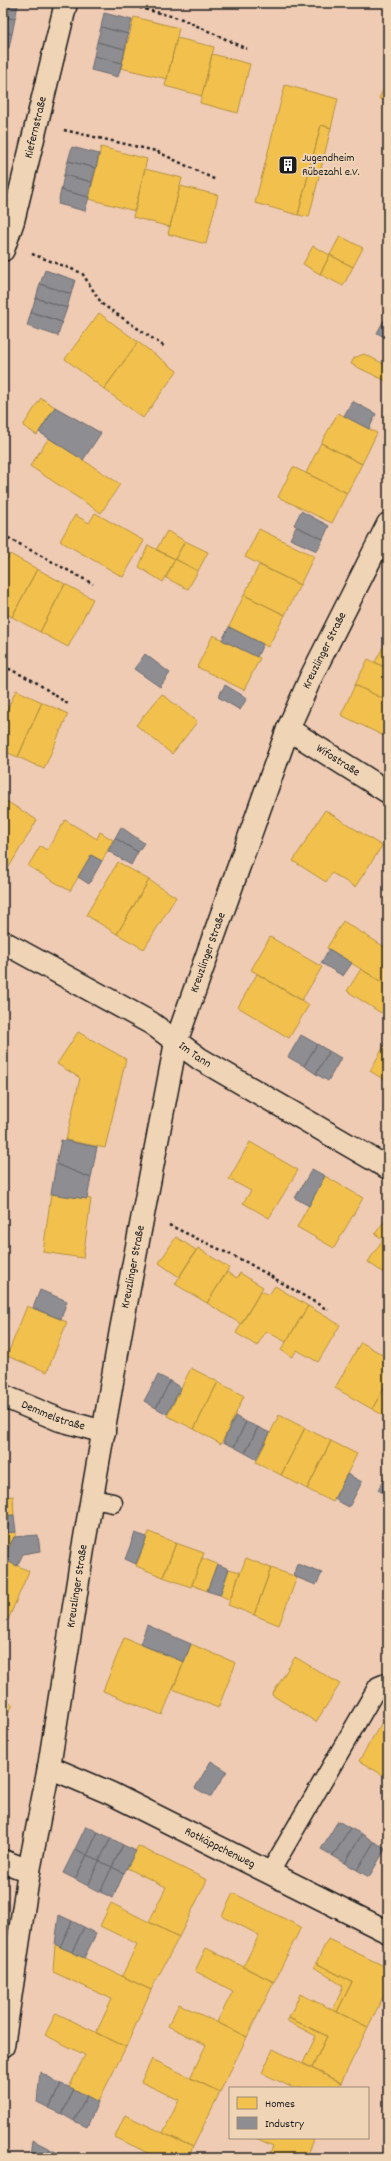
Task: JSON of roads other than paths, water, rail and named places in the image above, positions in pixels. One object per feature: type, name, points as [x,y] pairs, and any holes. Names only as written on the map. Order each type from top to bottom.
[{"type":"street","name":"Kiefernstraße","points":[[4,247],[13,221],[66,3]]},
{"type":"street","name":"Kreuzlinger Straße","points":[[3,2046],[29,1871],[49,1767],[62,1681],[103,1501],[104,1432],[121,1330],[176,1042],[288,729],[314,670],[388,524]]},
{"type":"street","name":"Wifostraße","points":[[288,729],[388,792]]},
{"type":"street","name":"Im Tann","points":[[3,942],[151,1023],[200,1059],[388,1168]]},
{"type":"street","name":"Demmelstraße","points":[[3,1396],[60,1420],[104,1432]]},
{"type":"street","name":"Rotkäppchenweg","points":[[49,1767],[110,1793],[269,1874],[388,1932]]},
{"type":"street","points":[[3,1860],[29,1871]]},
{"type":"lane","points":[[269,1874],[378,1686],[388,1682]]},
{"type":"place","name":"Jugendheim Rübezahl e.V.","points":[[288,165]]}]
